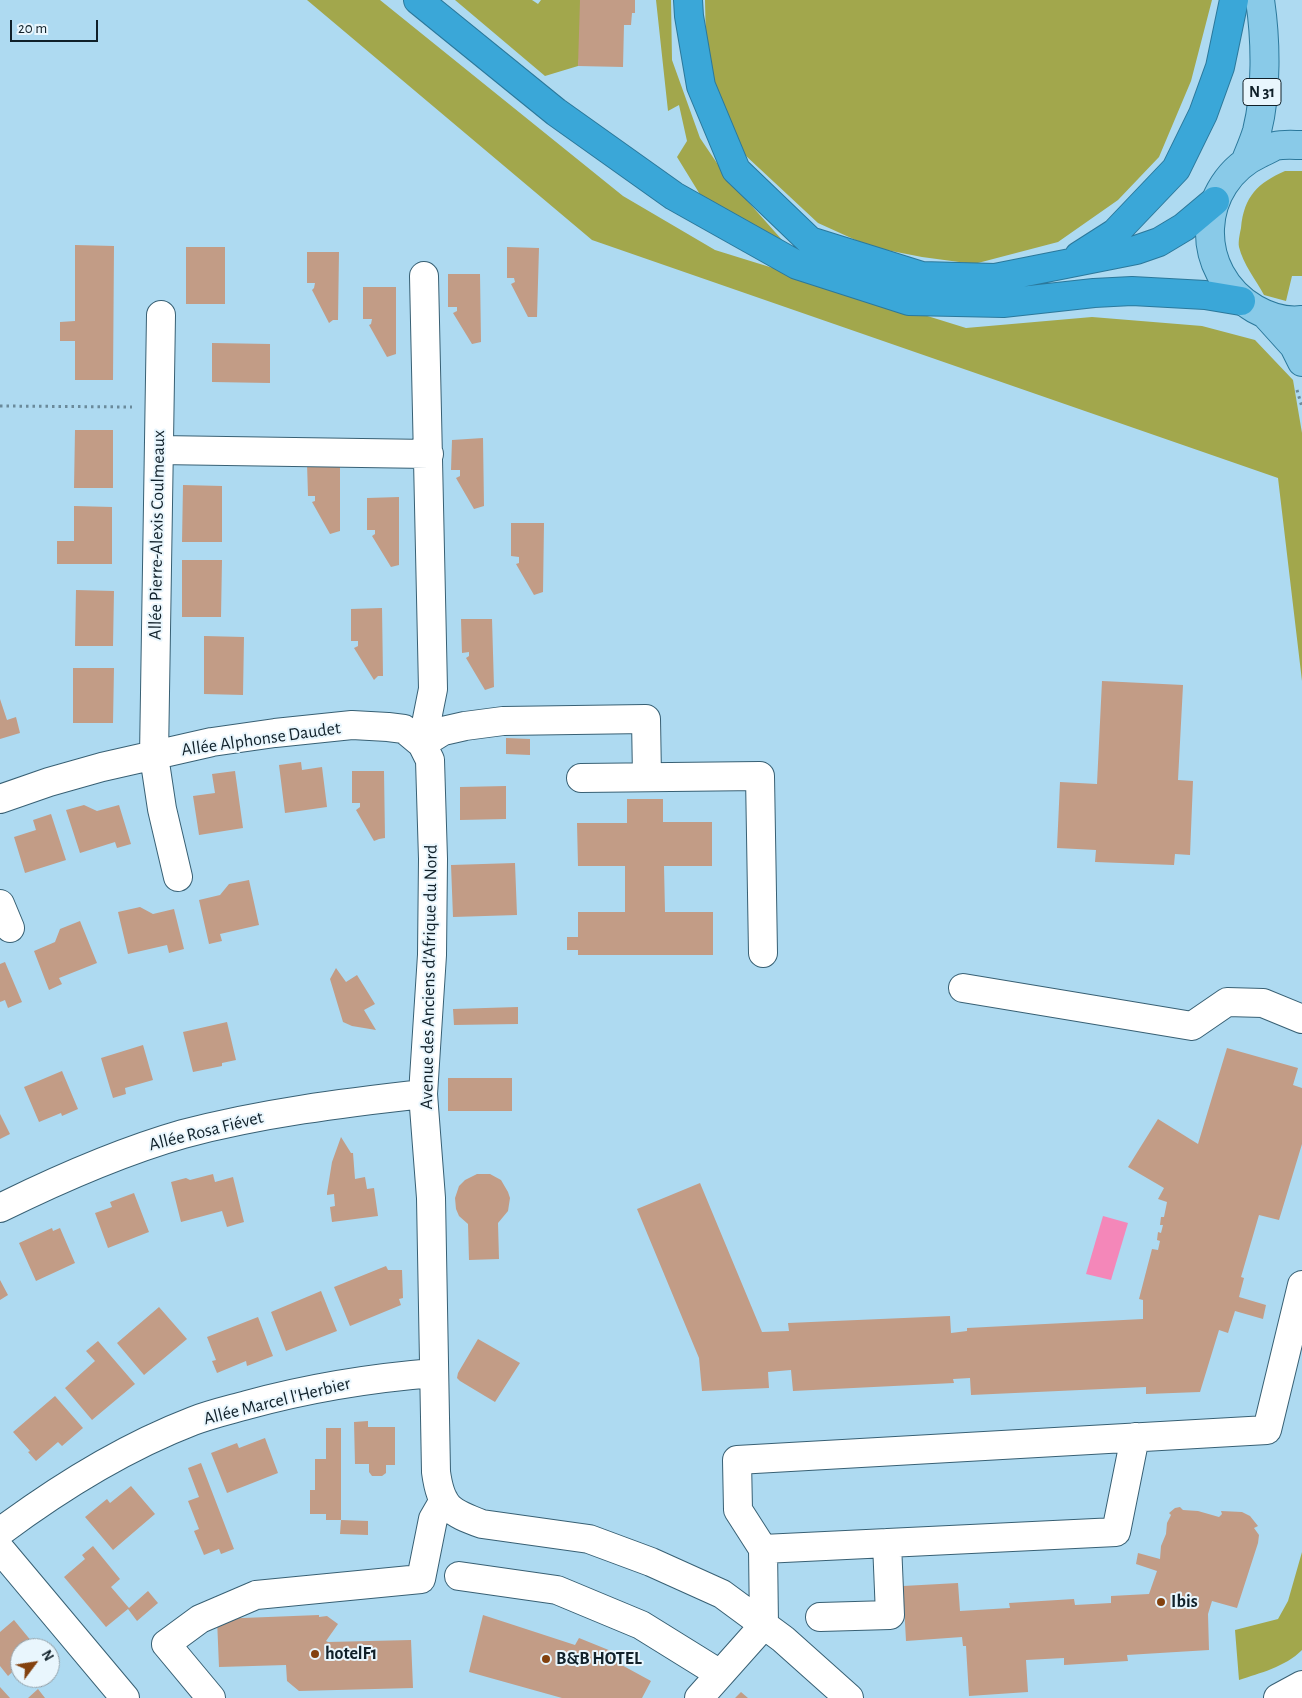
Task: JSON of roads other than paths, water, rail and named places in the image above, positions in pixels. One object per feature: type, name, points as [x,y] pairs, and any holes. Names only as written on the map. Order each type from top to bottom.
[{"type":"highway","points":[[418,0],[556,112],[674,196],[798,265],[909,301],[1003,303],[1094,293],[1132,291],[1205,295],[1241,300]]},
{"type":"highway","points":[[688,0],[701,86],[736,170],[810,241],[922,276],[995,278],[1136,250],[1159,242],[1184,227],[1215,201]]},
{"type":"highway","points":[[1063,266],[1115,233],[1176,170],[1203,114],[1220,67],[1234,0]]},
{"type":"main road","name":"N 31","points":[[1246,160],[1257,132],[1262,107],[1264,71],[1263,22],[1260,0]]},
{"type":"main road","points":[[1302,145],[1275,146],[1246,160],[1227,178],[1215,201],[1209,228],[1212,255],[1223,280],[1241,300],[1266,315],[1294,346],[1302,362]]},
{"type":"main road","points":[[1266,315],[1292,321],[1302,320]]},
{"type":"street","points":[[422,744],[433,689],[424,276]]},
{"type":"street","name":"Allée Pierre-Alexis Coulmeaux","points":[[154,756],[161,315]]},
{"type":"street","points":[[159,450],[429,454]]},
{"type":"street","points":[[422,744],[443,731],[503,721],[646,719],[647,778]]},
{"type":"street","name":"Allée Alphonse Daudet","points":[[0,799],[49,782],[102,767],[212,742],[275,732],[352,725],[388,726],[404,729],[422,744]]},
{"type":"street","name":"Avenue des Anciens d'Afrique du Nord","points":[[422,744],[430,760],[431,769],[433,859],[432,955],[423,1094],[431,1198],[436,1472],[438,1489],[444,1500]]},
{"type":"street","points":[[154,756],[162,809],[178,877]]},
{"type":"street","points":[[581,778],[760,776],[763,953]]},
{"type":"street","points":[[963,988],[1192,1026],[1227,1002],[1263,1003],[1302,1019]]},
{"type":"street","name":"Allée Rosa Fiévet","points":[[0,1208],[75,1172],[182,1135],[264,1116],[346,1103],[423,1094]]},
{"type":"street","points":[[700,1698],[764,1625],[763,1549],[738,1510],[737,1460],[1267,1430],[1302,1285]]},
{"type":"street","name":"Allée Marcel l'Herbier","points":[[0,1532],[85,1474],[126,1451],[195,1420],[271,1398],[314,1389],[363,1380],[434,1373]]},
{"type":"street","points":[[763,1549],[1116,1532],[1135,1437]]},
{"type":"street","points":[[211,1698],[166,1644],[200,1619],[256,1595],[421,1579],[433,1519],[444,1500],[452,1511],[482,1524],[588,1539],[651,1562],[722,1594],[783,1639],[848,1698]]},
{"type":"street","points":[[820,1617],[890,1615],[887,1543]]},
{"type":"street","points":[[0,1549],[121,1696]]},
{"type":"street","points":[[459,1576],[557,1590],[641,1625],[720,1674]]},
{"type":"street","points":[[1278,1698],[1302,1685]]},
{"type":"place","name":"Ibis","points":[[1161,1602]]},
{"type":"place","name":"hotelF1","points":[[315,1654]]},
{"type":"place","name":"B&B HOTEL","points":[[546,1659]]}]
